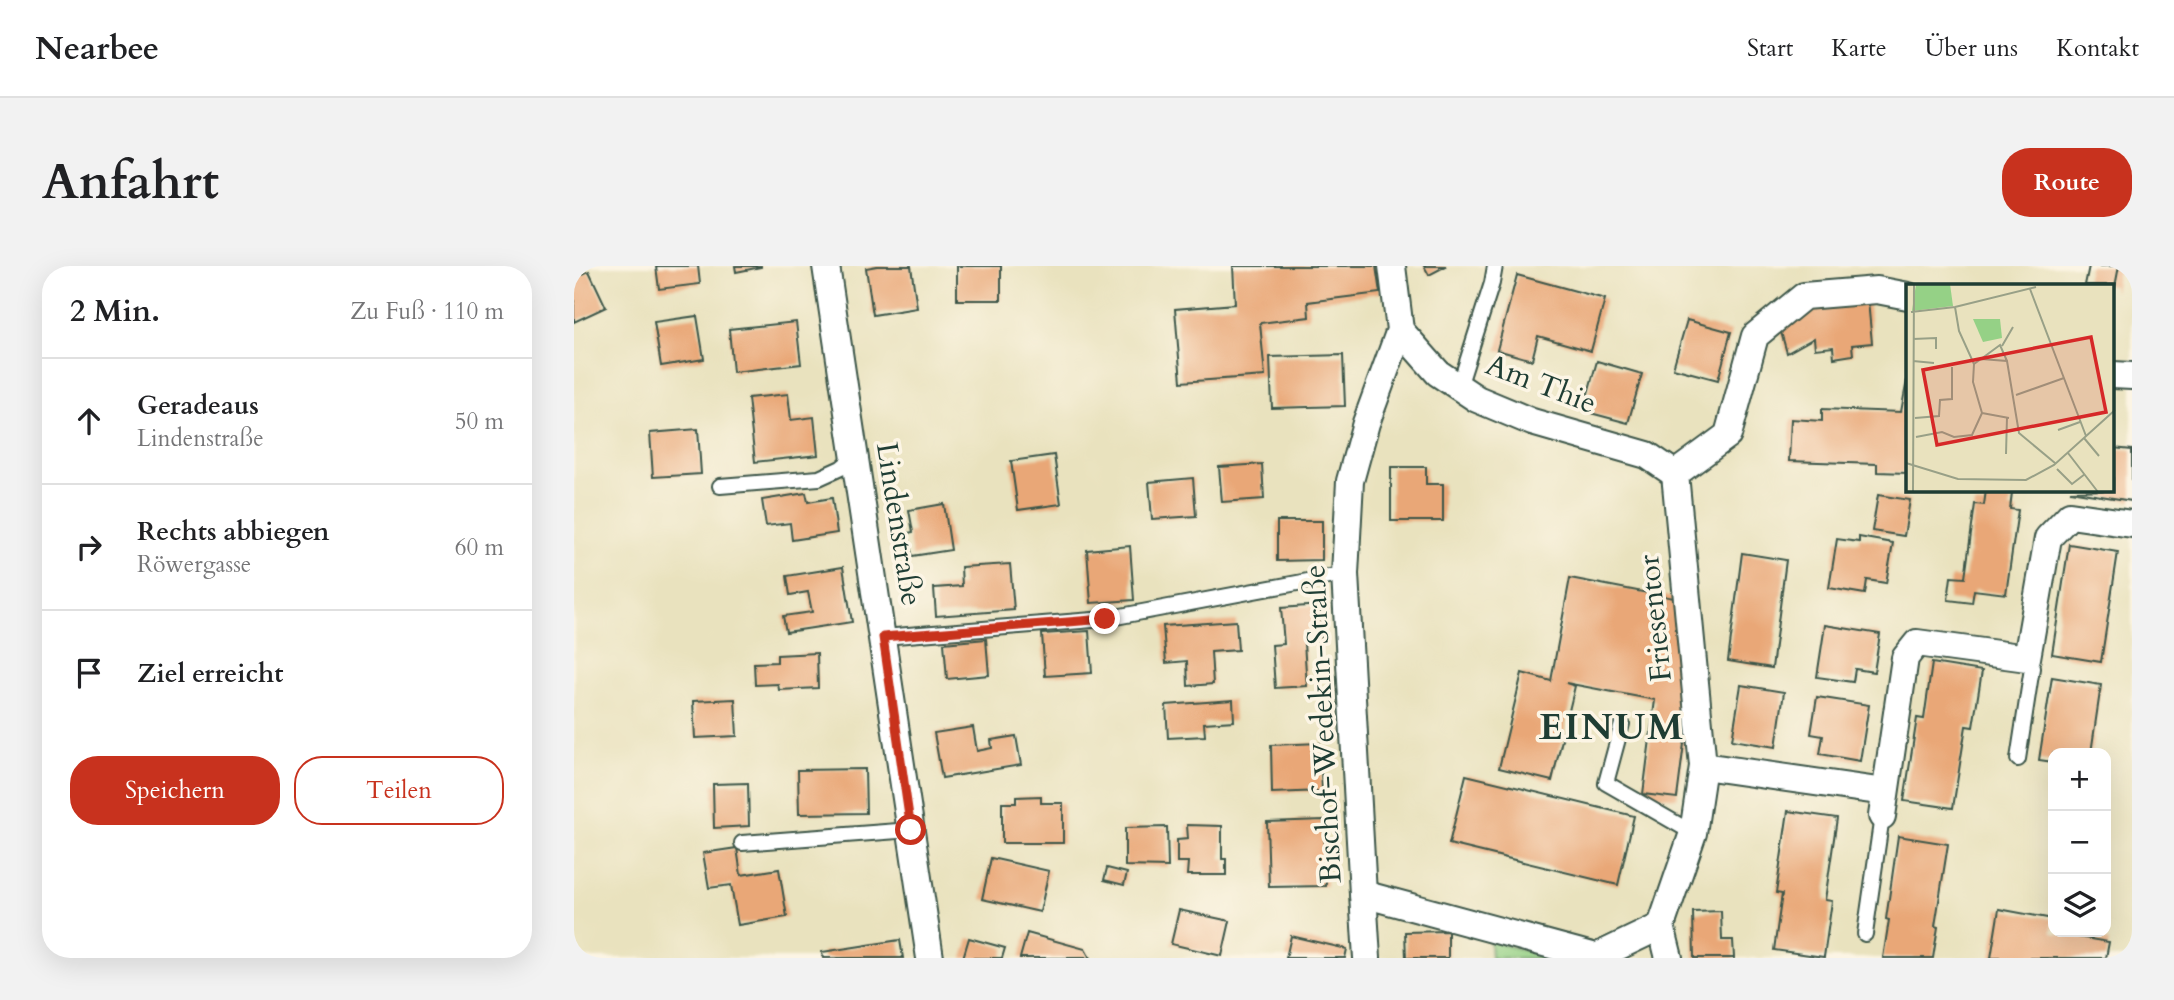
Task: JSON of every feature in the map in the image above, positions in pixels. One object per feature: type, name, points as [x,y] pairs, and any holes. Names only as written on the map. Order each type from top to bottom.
[{"type":"street","name":"Lindenstraße","points":[[826,266],[930,958]]},
{"type":"street","points":[[1392,266],[1400,330]]},
{"type":"street","points":[[1675,474],[1728,435],[1755,336],[1804,296],[1877,290],[1906,296]]},
{"type":"street","name":"Am Thie","points":[[1400,330],[1438,373],[1477,399],[1532,422],[1647,455],[1675,474]]},
{"type":"street","name":"Bischof-Wedekin-Straße","points":[[1400,330],[1366,423],[1350,481],[1345,574],[1363,894],[1595,957],[1661,926]]},
{"type":"street","points":[[2114,375],[2132,376]]},
{"type":"street","name":"Friesentor","points":[[1661,926],[1693,833],[1703,766],[1675,474]]},
{"type":"street","points":[[1703,766],[1884,804],[1905,659],[1917,643],[2027,658],[2048,538],[2070,515],[2132,524]]},
{"type":"street","points":[[1363,894],[1367,958]]},
{"type":"street","points":[[1661,926],[1669,958]]},
{"type":"lane","points":[[1458,387],[1492,283],[1495,266]]},
{"type":"lane","points":[[720,486],[819,478],[841,468],[854,457]]},
{"type":"lane","points":[[883,637],[1105,619],[1345,574]]},
{"type":"lane","points":[[2018,759],[2032,668],[2027,658]]},
{"type":"lane","points":[[1622,724],[1606,783],[1693,833]]},
{"type":"lane","points":[[1866,934],[1884,804]]},
{"type":"lane","points":[[743,843],[911,830]]},
{"type":"green space","points":[[1490,941],[1556,958],[1491,958]]},
{"type":"building","points":[[656,266],[698,266],[700,284],[659,289]]},
{"type":"building","points":[[735,266],[761,266],[761,267],[736,272]]},
{"type":"building","points":[[911,266],[917,308],[873,315],[866,268]]},
{"type":"building","points":[[957,266],[1001,266],[1001,300],[957,300]]},
{"type":"building","points":[[1233,266],[1376,266],[1380,293],[1308,302],[1309,317],[1260,323],[1265,376],[1181,382],[1175,309],[1235,304]]},
{"type":"building","points":[[1424,266],[1446,266],[1429,275]]},
{"type":"building","points":[[2089,266],[2119,266],[2114,292],[2114,284],[2085,284]]},
{"type":"building","points":[[589,271],[606,307],[574,322],[574,278]]},
{"type":"building","points":[[1517,275],[1605,299],[1591,351],[1538,336],[1532,360],[1497,350]]},
{"type":"building","points":[[1868,301],[1872,343],[1852,345],[1853,355],[1834,358],[1833,347],[1815,349],[1814,338],[1787,353],[1779,325],[1811,307]]},
{"type":"building","points":[[697,316],[704,359],[661,366],[654,322]]},
{"type":"building","points":[[1687,320],[1731,332],[1718,380],[1673,368]]},
{"type":"building","points":[[796,322],[801,364],[733,372],[729,329]]},
{"type":"building","points":[[1343,355],[1345,406],[1272,408],[1270,357]]},
{"type":"building","points":[[1597,361],[1642,374],[1628,423],[1583,411]]},
{"type":"building","points":[[1906,385],[1906,473],[1877,472],[1877,464],[1789,461],[1791,419],[1822,421],[1822,409],[1901,412]]},
{"type":"building","points":[[788,394],[791,420],[814,417],[818,455],[755,462],[748,398]]},
{"type":"building","points":[[698,429],[701,474],[653,477],[650,433]]},
{"type":"building","points":[[2114,448],[2132,450],[2132,501],[2076,492],[2114,492]]},
{"type":"building","points":[[1054,455],[1061,504],[1018,510],[1011,461]]},
{"type":"building","points":[[1262,464],[1264,499],[1222,502],[1219,467]]},
{"type":"building","points":[[1391,467],[1426,467],[1426,484],[1443,484],[1443,521],[1391,521]]},
{"type":"building","points":[[1193,478],[1196,516],[1152,519],[1149,482]]},
{"type":"building","points":[[1986,492],[2012,493],[2010,509],[2018,510],[2006,594],[1974,590],[1972,603],[1948,600],[1951,577],[1965,578],[1975,504],[1984,505]]},
{"type":"building","points":[[806,493],[808,502],[832,498],[837,533],[792,540],[790,523],[766,526],[762,500]]},
{"type":"building","points":[[1878,495],[1910,500],[1904,536],[1872,531]]},
{"type":"building","points":[[944,504],[951,550],[912,556],[908,533],[913,532],[909,510]]},
{"type":"building","points":[[1277,521],[1322,521],[1322,560],[1277,561]]},
{"type":"building","points":[[1859,537],[1893,543],[1886,583],[1867,580],[1865,594],[1829,588],[1837,539],[1859,542]]},
{"type":"building","points":[[2069,544],[2118,552],[2101,662],[2052,654]]},
{"type":"building","points":[[1130,546],[1134,600],[1091,603],[1087,550]]},
{"type":"building","points":[[1742,553],[1786,560],[1772,668],[1728,661]]},
{"type":"building","points":[[1010,564],[1014,610],[936,616],[934,588],[962,586],[961,567]]},
{"type":"building","points":[[843,567],[852,622],[786,632],[783,616],[812,612],[808,592],[790,595],[787,576]]},
{"type":"building","points":[[1570,578],[1674,598],[1686,728],[1677,798],[1643,794],[1655,700],[1566,683],[1575,686],[1552,781],[1499,768],[1522,673],[1551,681]]},
{"type":"building","points":[[1320,605],[1322,642],[1304,643],[1307,686],[1275,688],[1272,645],[1284,644],[1281,608]]},
{"type":"building","points":[[1236,621],[1238,650],[1211,652],[1213,684],[1188,686],[1187,661],[1166,663],[1163,626]]},
{"type":"building","points":[[1825,625],[1880,634],[1874,672],[1855,669],[1853,682],[1817,677]]},
{"type":"building","points":[[1089,631],[1092,673],[1045,676],[1042,634]]},
{"type":"building","points":[[986,639],[989,675],[947,679],[944,643]]},
{"type":"building","points":[[817,653],[818,688],[779,690],[778,684],[755,685],[754,663],[777,662],[777,655]]},
{"type":"building","points":[[1932,663],[1982,671],[1973,727],[1966,726],[1953,808],[1904,801],[1917,718],[1924,719]]},
{"type":"building","points":[[2052,677],[2101,685],[2092,748],[2048,748],[2048,761],[2039,760]]},
{"type":"building","points":[[1741,685],[1784,692],[1776,747],[1732,740]]},
{"type":"building","points":[[1817,697],[1869,705],[1860,761],[1820,754],[1823,736],[1811,734]]},
{"type":"building","points":[[735,699],[737,736],[695,738],[693,701]]},
{"type":"building","points":[[1233,700],[1234,721],[1204,723],[1205,736],[1168,738],[1166,705]]},
{"type":"building","points":[[973,727],[977,751],[992,748],[991,740],[1016,736],[1021,765],[942,778],[934,733]]},
{"type":"building","points":[[1320,743],[1322,791],[1272,793],[1271,745]]},
{"type":"building","points":[[865,769],[866,813],[799,814],[798,770]]},
{"type":"building","points":[[1466,775],[1634,816],[1618,885],[1449,844]]},
{"type":"building","points":[[748,783],[749,826],[714,828],[713,784]]},
{"type":"building","points":[[1041,796],[1041,803],[1063,803],[1063,843],[1002,843],[1002,803],[1016,803],[1016,797]]},
{"type":"building","points":[[1788,811],[1837,818],[1825,900],[1832,901],[1824,957],[1774,950],[1782,894],[1776,893]]},
{"type":"building","points":[[1324,820],[1326,886],[1269,887],[1267,822]]},
{"type":"building","points":[[1187,825],[1222,826],[1222,859],[1226,859],[1226,875],[1187,875],[1188,862],[1177,862],[1177,840],[1188,839]]},
{"type":"building","points":[[1167,827],[1168,867],[1125,866],[1125,828]]},
{"type":"building","points":[[1898,836],[1948,844],[1935,926],[1938,927],[1933,958],[1883,958]]},
{"type":"building","points":[[737,848],[741,875],[779,869],[787,917],[738,925],[731,885],[709,888],[703,853]]},
{"type":"building","points":[[991,858],[1049,871],[1040,912],[982,899]]},
{"type":"building","points":[[1107,868],[1127,873],[1124,885],[1104,880]]},
{"type":"building","points":[[1999,909],[2048,918],[2048,937],[2077,937],[2109,942],[2106,958],[1991,958]]},
{"type":"building","points":[[1179,910],[1230,921],[1222,956],[1171,944]]},
{"type":"building","points":[[1721,911],[1722,940],[1733,940],[1734,958],[1694,958],[1693,912]]},
{"type":"building","points":[[1448,931],[1448,958],[1406,958],[1405,932]]},
{"type":"building","points":[[1027,933],[1085,949],[1090,958],[1020,958]]},
{"type":"building","points":[[1291,936],[1347,949],[1345,958],[1286,958]]},
{"type":"building","points":[[969,938],[1005,948],[1002,958],[963,958]]},
{"type":"building","points":[[900,940],[903,958],[823,958],[822,952]]},
{"type":"district","name":"EINUM","points":[[1612,727]]},
{"type":"route","points":[[911,830],[883,637],[1105,619]]}]
